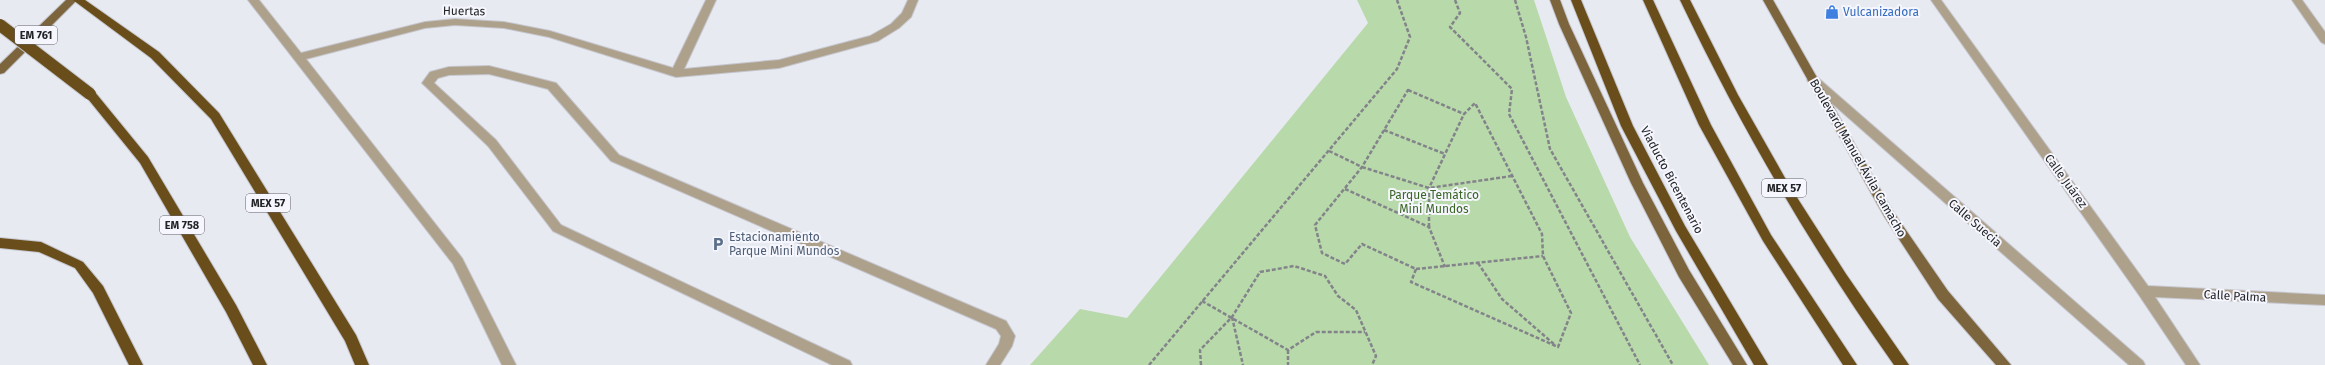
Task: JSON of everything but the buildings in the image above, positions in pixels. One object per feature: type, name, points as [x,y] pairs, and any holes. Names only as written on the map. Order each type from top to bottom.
[{"type":"highway","name":"MEX 57","points":[[78,0],[155,55],[215,116],[351,340],[362,365]]},
{"type":"highway","name":"Viaducto Bicentenario","points":[[1576,0],[1627,126],[1680,228],[1761,365]]},
{"type":"highway","name":"MEX 57","points":[[1648,0],[1705,125],[1763,231],[1850,365]]},
{"type":"highway","name":"MEX 57","points":[[1685,0],[1746,122],[1802,220],[1861,309],[1902,365]]},
{"type":"highway","name":"EM 758","points":[[0,25],[90,94],[144,160],[231,309],[260,365]]},
{"type":"highway","points":[[0,242],[41,247],[79,265],[98,290],[136,365]]},
{"type":"main road","name":"EM 761","points":[[0,70],[72,0]]},
{"type":"main road","points":[[1555,0],[1564,24],[1637,183],[1684,273],[1740,365]]},
{"type":"main road","name":"Boulevard Manuel Ávila Camacho","points":[[1768,0],[1888,213],[1943,295],[2004,365]]},
{"type":"street","points":[[676,72],[711,0]]},
{"type":"street","name":"Calle Juárez","points":[[1936,0],[2144,291],[2193,365]]},
{"type":"street","points":[[2297,0],[2325,40]]},
{"type":"street","points":[[676,72],[779,64],[847,47],[874,38],[895,26],[907,15],[913,1]]},
{"type":"street","points":[[257,2],[297,58],[458,261],[509,365]]},
{"type":"street","name":"Huertas","points":[[297,58],[425,25],[455,22],[504,25],[550,34],[676,72]]},
{"type":"street","points":[[844,365],[557,228],[492,143],[428,83],[434,76],[449,70],[489,70],[552,86],[615,158],[1001,325],[1008,336],[1005,346],[993,365]]},
{"type":"street","name":"Calle Suecia","points":[[1813,80],[2138,365]]},
{"type":"street","name":"Calle Palma","points":[[2144,291],[2325,300]]},
{"type":"path","points":[[1149,365],[1397,69],[1410,37],[1397,0]]},
{"type":"path","points":[[1455,0],[1460,13],[1450,27],[1512,88],[1509,114],[1640,365]]},
{"type":"path","points":[[1515,0],[1526,37],[1550,149],[1672,365]]},
{"type":"path","points":[[1464,114],[1408,90],[1362,167],[1315,226],[1322,253],[1345,264],[1362,244],[1416,269],[1543,256]]},
{"type":"path","points":[[1445,266],[1429,227],[1429,188],[1464,114],[1475,103],[1542,234],[1543,256],[1571,313],[1558,347]]},
{"type":"path","points":[[1384,130],[1445,154]]},
{"type":"path","points":[[1329,151],[1362,167],[1429,188],[1512,176]]},
{"type":"path","points":[[1345,189],[1429,227]]},
{"type":"path","points":[[1478,263],[1502,300],[1558,347]]},
{"type":"path","points":[[1201,365],[1200,350],[1232,317],[1260,272],[1294,266],[1325,276],[1338,296],[1356,310],[1376,356],[1372,365]]},
{"type":"path","points":[[1416,269],[1411,282],[1558,347]]},
{"type":"path","points":[[1202,300],[1288,350]]},
{"type":"path","points":[[1232,317],[1243,365]]},
{"type":"path","points":[[1288,350],[1316,332],[1365,332]]},
{"type":"path","points":[[1288,350],[1288,365]]},
{"type":"green space","name":"Parque Temático Mini Mundos","points":[[1357,0],[1534,0],[1566,97],[1630,237],[1709,365],[1030,365],[1080,309],[1127,318],[1368,23]]},
{"type":"place","name":"Vulcanizadora","points":[[1832,12]]},
{"type":"place","name":"Estacionamiento Parque Mini Mundos","points":[[718,244]]}]
